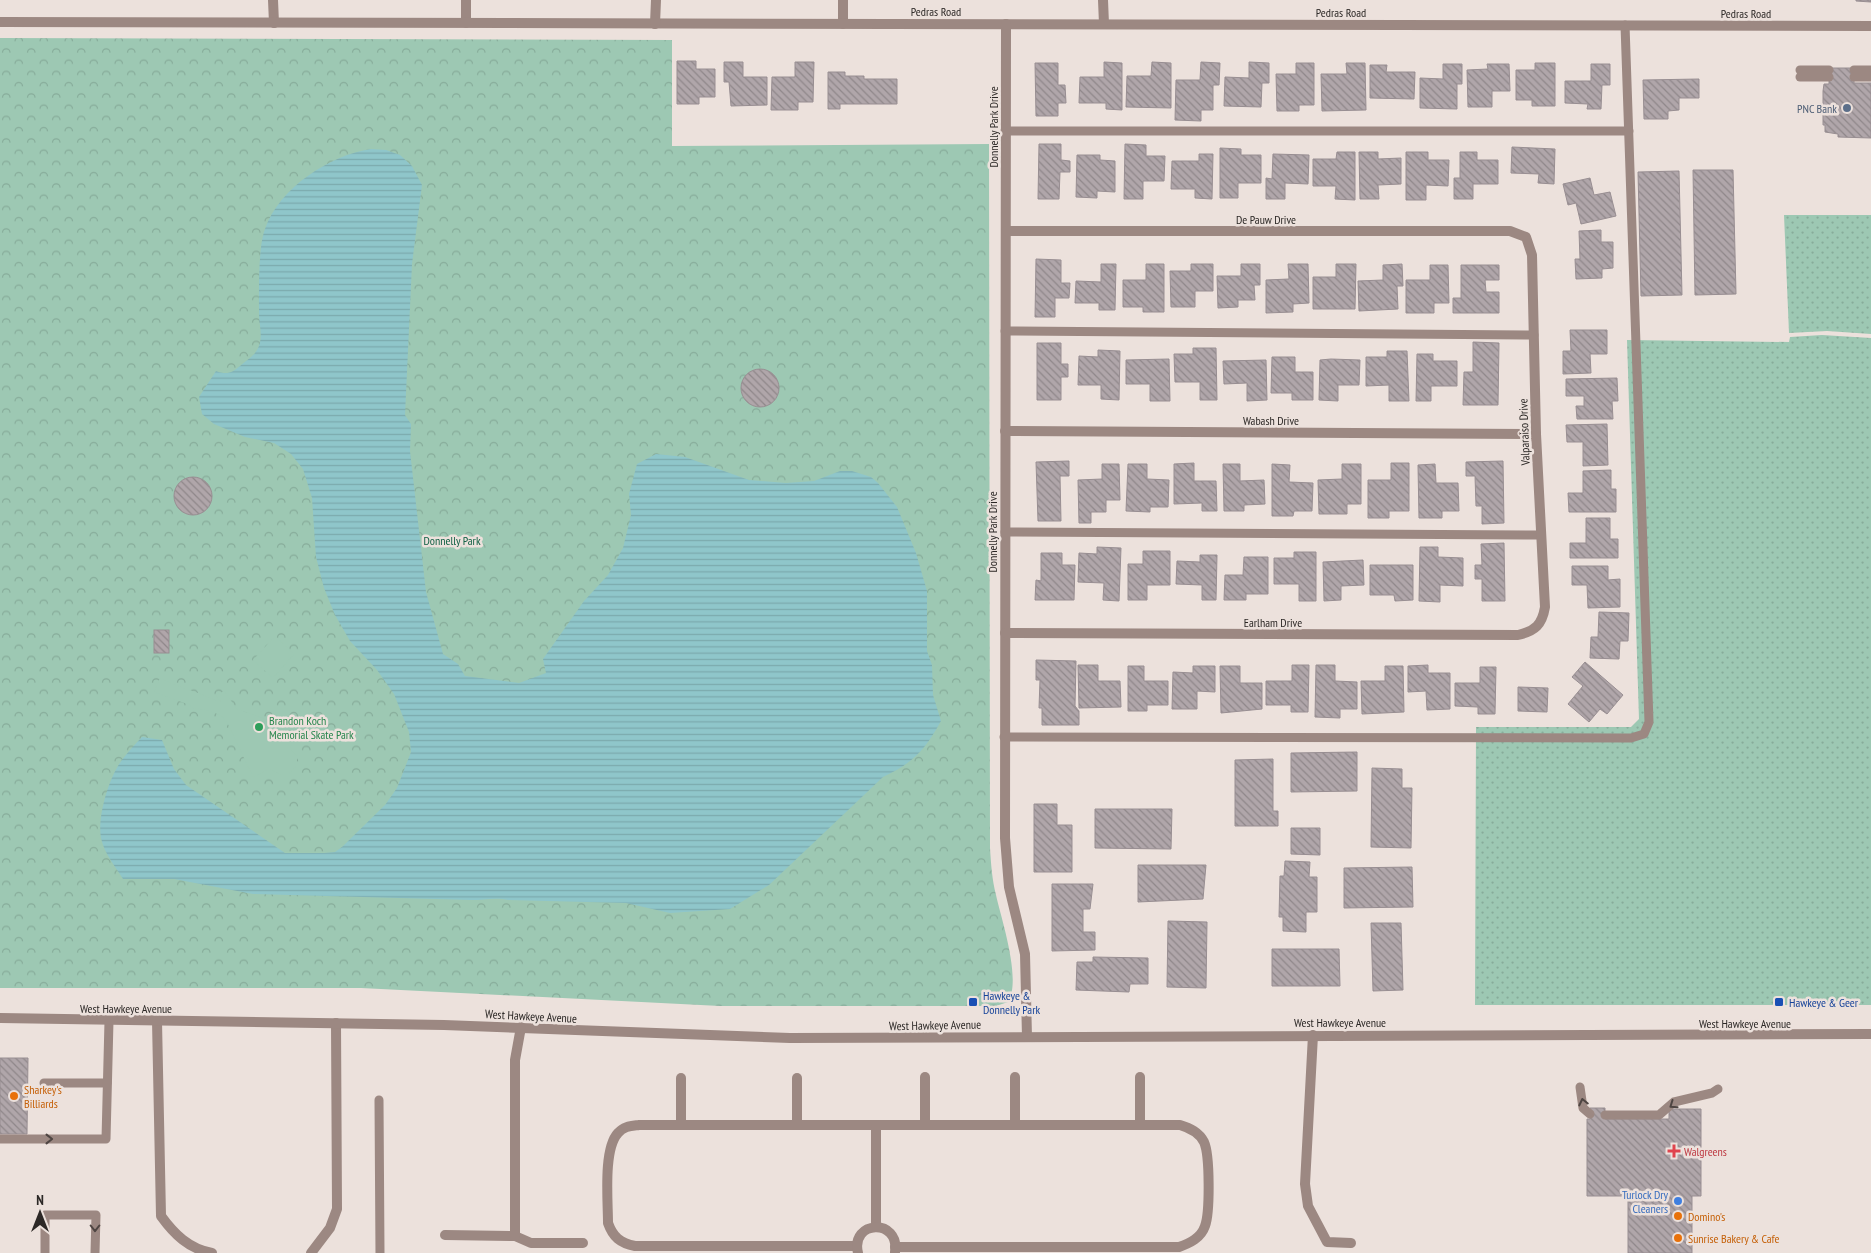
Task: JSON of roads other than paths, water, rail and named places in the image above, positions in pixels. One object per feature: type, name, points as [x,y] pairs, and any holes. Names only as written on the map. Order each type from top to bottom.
[{"type":"street","points":[[273,0],[274,23]]},
{"type":"street","points":[[466,0],[466,23]]},
{"type":"street","points":[[655,24],[656,0]]},
{"type":"street","points":[[842,0],[843,24]]},
{"type":"street","points":[[1103,0],[1104,24]]},
{"type":"street","name":"Pedras Road","points":[[0,22],[1871,26]]},
{"type":"street","name":"Donnelly Park Drive","points":[[1006,24],[1004,737],[1006,860],[1025,954],[1027,1037]]},
{"type":"street","name":"De Pauw Drive","points":[[1006,231],[1510,231],[1526,237]]},
{"type":"street","name":"Valparaiso Drive","points":[[1526,237],[1532,255],[1536,434],[1545,607],[1539,626]]},
{"type":"street","name":"Wabash Drive","points":[[1005,431],[1536,434]]},
{"type":"street","name":"Earlham Drive","points":[[1005,633],[1518,635],[1530,632],[1539,626]]},
{"type":"street","name":"West Hawkeye Avenue","points":[[0,1018],[521,1027],[790,1038],[1871,1034]]},
{"type":"street","points":[[157,1021],[160,1216],[176,1236],[203,1252],[212,1253]]},
{"type":"street","points":[[311,1253],[330,1228],[337,1209],[336,1023]]},
{"type":"street","points":[[515,1236],[515,1060],[521,1027]]},
{"type":"street","points":[[1312,1035],[1305,1184],[1308,1206],[1327,1242],[1351,1243]]},
{"type":"street","points":[[925,1077],[925,1125]]},
{"type":"street","points":[[1015,1077],[1015,1125]]},
{"type":"street","points":[[1140,1077],[1140,1125]]},
{"type":"street","points":[[681,1078],[681,1125]]},
{"type":"street","points":[[797,1078],[797,1125]]},
{"type":"street","points":[[876,1125],[876,1227]]},
{"type":"street","points":[[1140,1125],[1180,1125],[1198,1134],[1204,1142],[1207,1153],[1207,1215],[1205,1227],[1199,1236],[1190,1243],[1179,1246],[895,1250],[894,1240],[888,1231],[876,1227],[870,1228],[860,1235],[857,1250],[635,1246],[618,1240],[611,1232],[608,1223],[609,1154],[612,1142],[618,1133],[627,1126],[1140,1125]]},
{"type":"street","points":[[445,1236],[515,1236],[530,1243],[583,1243]]},
{"type":"lane","points":[[1004,737],[1631,738],[1644,734],[1649,722],[1625,26]]},
{"type":"lane","points":[[1871,70],[1854,74],[1871,77]]},
{"type":"lane","points":[[1800,73],[1829,74]]},
{"type":"lane","points":[[1005,131],[1629,131]]},
{"type":"lane","points":[[1005,331],[1534,334]]},
{"type":"lane","points":[[1005,532],[1540,535]]},
{"type":"lane","points":[[0,1138],[106,1139],[109,1021]]},
{"type":"lane","points":[[44,1083],[107,1083]]},
{"type":"lane","points":[[1580,1087],[1583,1108],[1590,1114]]},
{"type":"lane","points":[[1605,1115],[1659,1115],[1676,1101],[1712,1093],[1718,1089]]},
{"type":"lane","points":[[379,1100],[380,1253]]},
{"type":"lane","points":[[45,1253],[45,1215],[96,1215],[95,1253]]},
{"type":"water","points":[[371,149],[386,150],[400,155],[412,166],[422,185],[412,264],[405,415],[411,424],[410,451],[426,592],[443,654],[458,664],[465,676],[519,683],[546,673],[543,659],[584,601],[608,575],[623,548],[631,515],[629,494],[637,464],[656,454],[685,457],[749,480],[786,483],[814,481],[840,471],[852,471],[871,477],[897,507],[916,553],[927,591],[927,651],[932,665],[933,695],[941,721],[924,748],[917,755],[883,777],[769,885],[730,909],[670,913],[626,903],[253,894],[174,879],[123,879],[105,849],[100,829],[105,798],[117,767],[142,737],[162,740],[174,769],[186,785],[285,853],[335,852],[342,847],[385,805],[397,788],[411,752],[409,732],[394,694],[377,670],[350,641],[335,615],[324,588],[316,557],[312,498],[303,469],[291,454],[274,443],[245,437],[214,424],[202,414],[199,397],[216,371],[229,373],[254,354],[259,346],[261,337],[259,270],[261,247],[265,229],[272,214],[294,187],[323,166],[355,152]]},
{"type":"place","name":"PNC Bank","points":[[1847,108]]},
{"type":"place","name":"Brandon Koch Memorial Skate Park","points":[[259,727]]},
{"type":"place","name":"Hawkeye & Donnelly Park","points":[[973,1002]]},
{"type":"place","name":"Hawkeye & Geer","points":[[1779,1002]]},
{"type":"place","name":"Sharkey's Billiards","points":[[14,1096]]},
{"type":"place","name":"Walgreens","points":[[1674,1151]]},
{"type":"place","name":"Turlock Dry Cleaners","points":[[1678,1201]]},
{"type":"place","name":"Domino's","points":[[1678,1216]]},
{"type":"place","name":"Sunrise Bakery & Cafe","points":[[1678,1238]]},
{"type":"park label","name":"Donnelly Park","points":[[452,540]]}]
